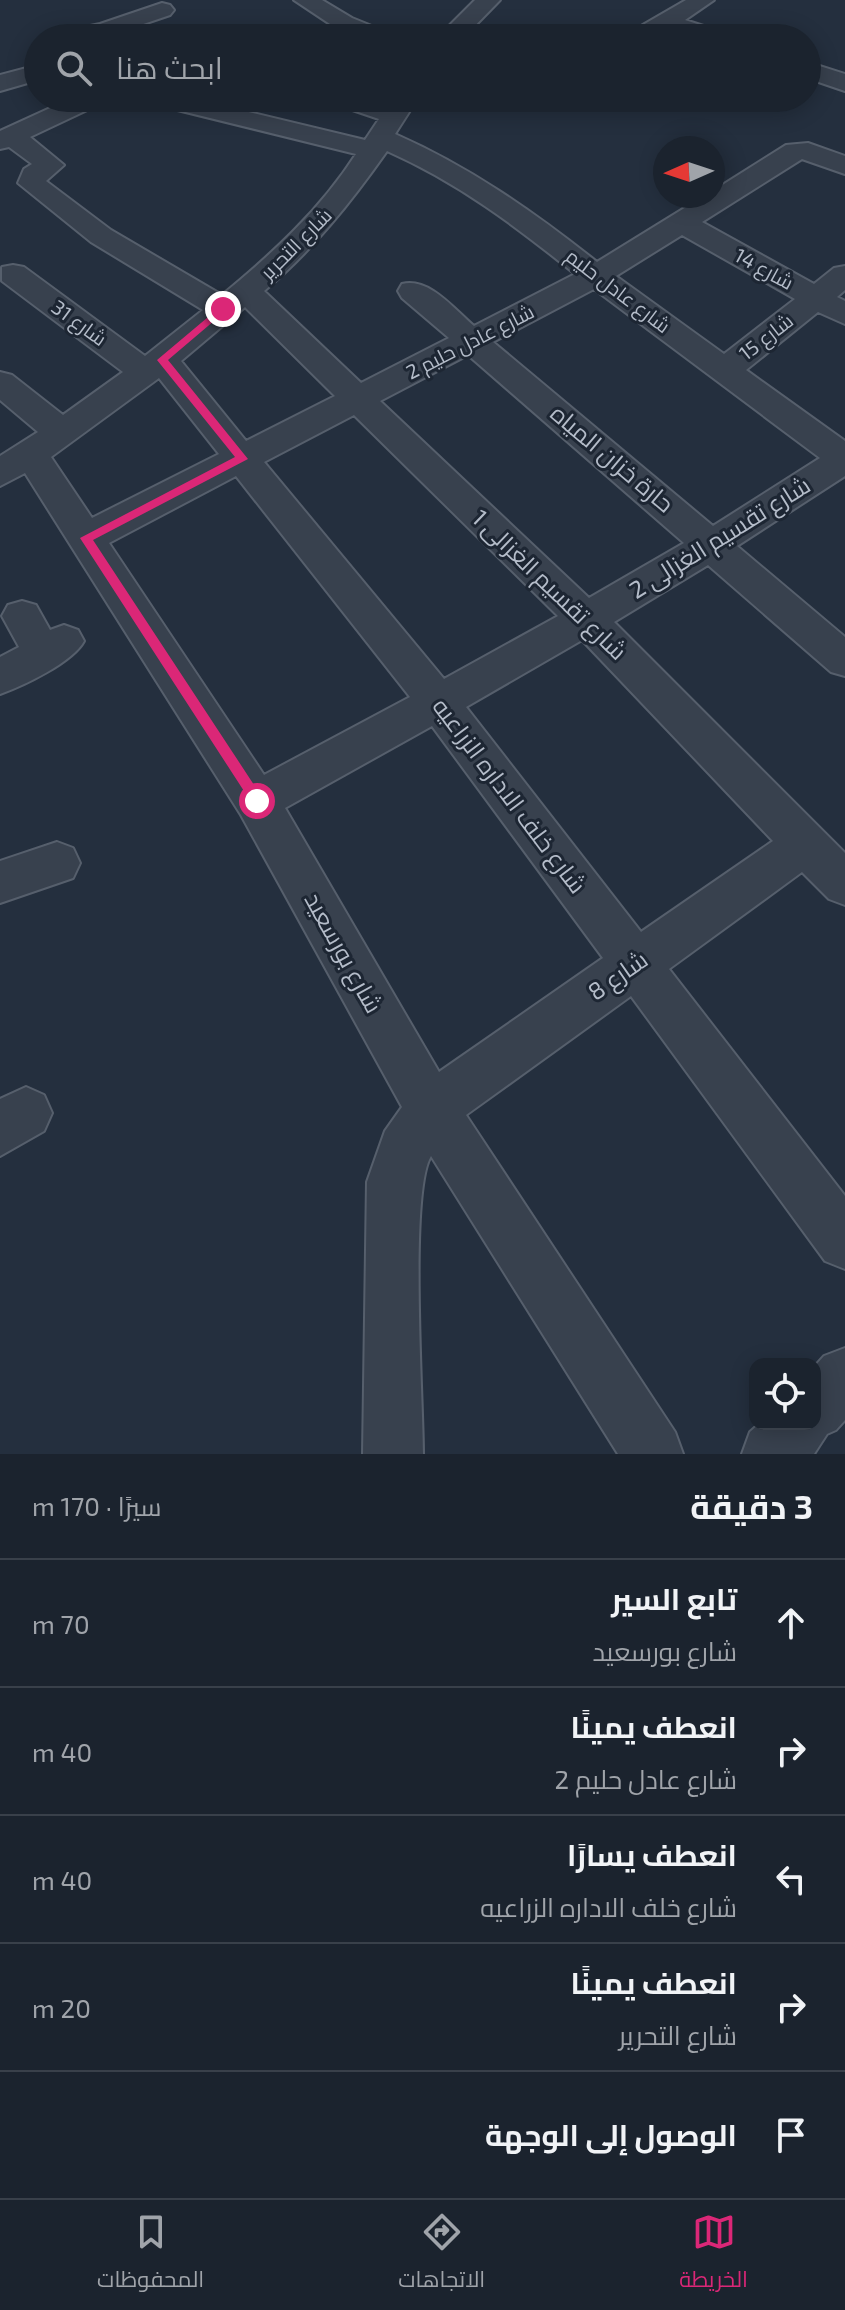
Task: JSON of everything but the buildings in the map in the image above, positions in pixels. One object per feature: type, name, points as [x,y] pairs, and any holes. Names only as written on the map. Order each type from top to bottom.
[{"type":"street","points":[[306,0],[346,24]]},
{"type":"street","points":[[463,24],[488,0]]},
{"type":"street","points":[[660,24],[702,0]]},
{"type":"street","points":[[135,24],[155,20]]},
{"type":"street","points":[[665,21],[674,24]]},
{"type":"street","points":[[821,74],[845,83]]},
{"type":"street","points":[[0,83],[24,76]]},
{"type":"street","points":[[6,138],[63,112]]},
{"type":"street","points":[[205,112],[388,126]]},
{"type":"street","points":[[364,112],[388,126]]},
{"type":"street","name":"شارع عادل حليم","points":[[388,126],[435,162],[478,187],[845,459]]},
{"type":"street","name":"شارع التحرير","points":[[31,453],[153,366],[235,301],[320,224],[388,126]]},
{"type":"street","name":"شارع تقسيم الغزالى 1","points":[[6,138],[50,165],[34,175],[32,183],[101,236],[235,301],[359,400],[587,620],[845,884]]},
{"type":"street","name":"شارع عادل حليم 2","points":[[86,538],[596,276],[796,151],[808,151],[845,166]]},
{"type":"street","name":"شارع 14","points":[[683,224],[845,314]]},
{"type":"street","name":"شارع 31","points":[[13,274],[153,366]]},
{"type":"street","name":"شارع 15","points":[[725,370],[845,275]]},
{"type":"street","name":"حارة خزان المياه","points":[[413,291],[845,660]]},
{"type":"street","name":"شارع خلف الاداره الزراعيه","points":[[153,366],[242,459],[438,702],[845,1241]]},
{"type":"street","name":"شارع بورسعيد","points":[[0,383],[31,453],[257,801],[431,1109],[653,1454]]},
{"type":"street","name":"شارع تقسيم الغزالى 2","points":[[257,801],[587,620],[713,545],[845,459]]},
{"type":"street","points":[[0,677],[53,647],[22,616]]},
{"type":"street","name":"شارع 8","points":[[431,1109],[806,843]]},
{"type":"street","points":[[0,882],[57,863]]},
{"type":"street","points":[[393,1454],[394,1182],[404,1150],[431,1109]]},
{"type":"street","points":[[821,1403],[845,1377]]},
{"type":"street","points":[[772,1454],[795,1430]]},
{"type":"route","points":[[223,309],[162,360],[242,459],[86,538],[257,801]]}]
